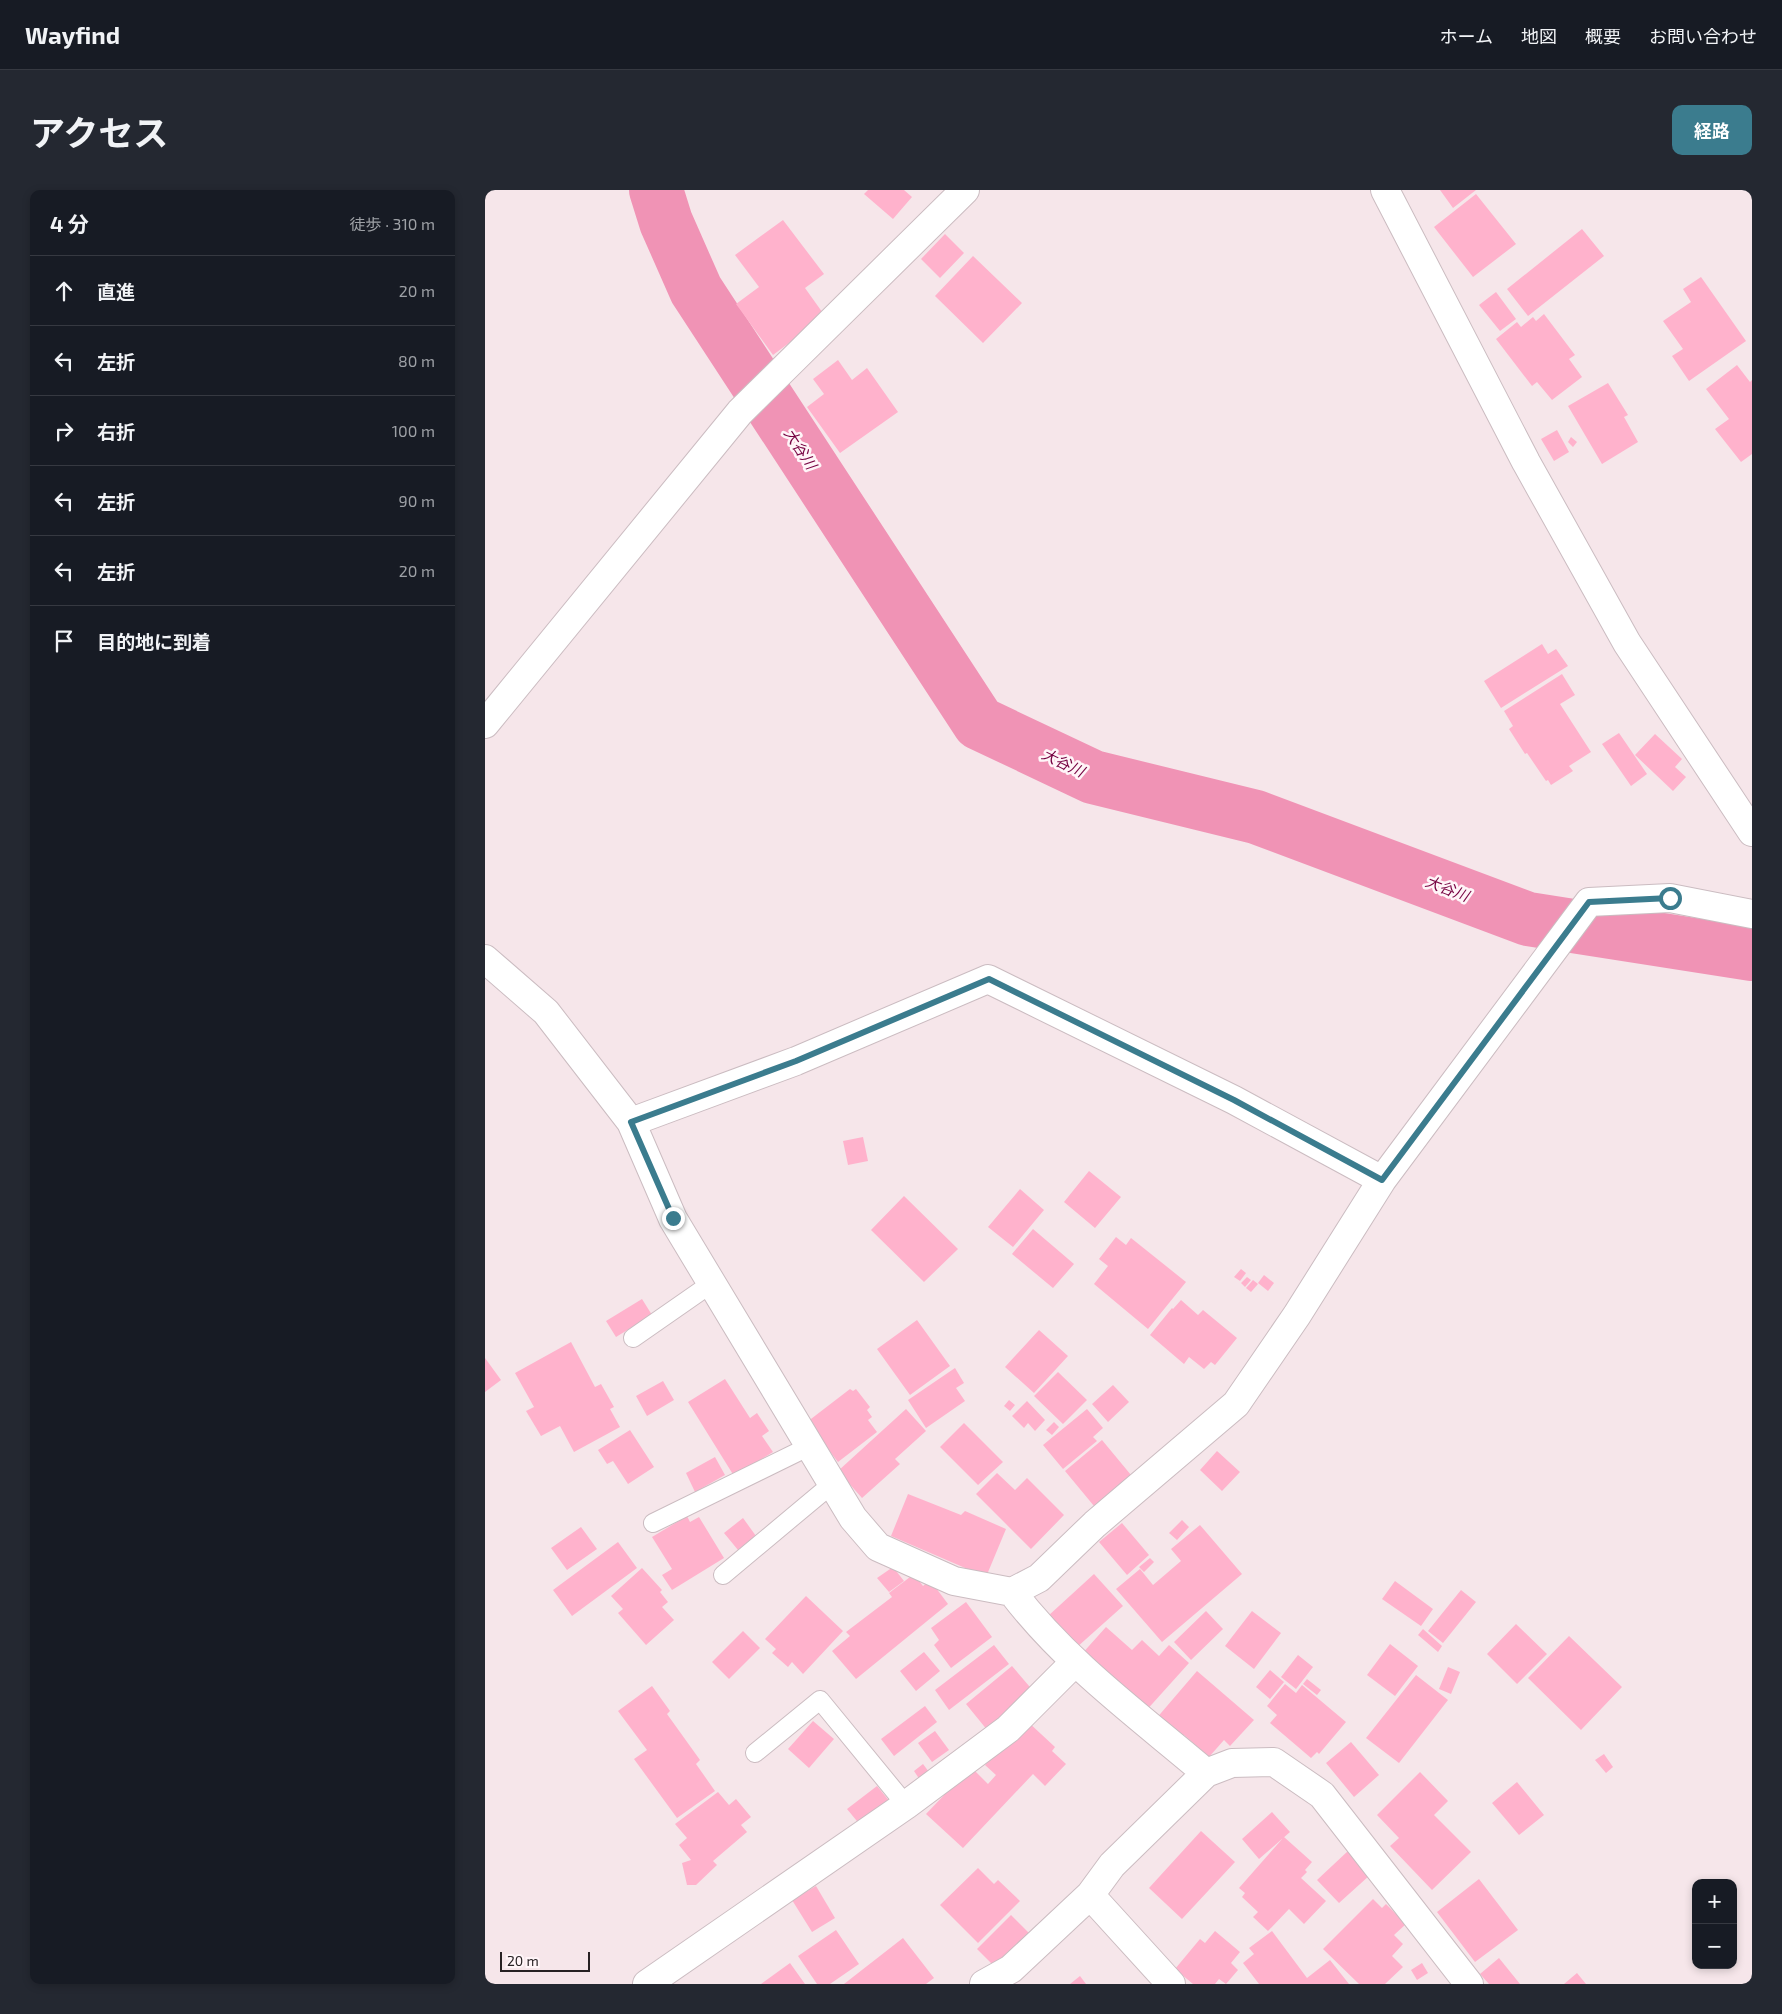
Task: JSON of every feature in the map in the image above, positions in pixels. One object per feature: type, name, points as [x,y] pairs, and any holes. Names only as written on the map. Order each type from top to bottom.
[{"type":"street","points":[[485,724],[740,412],[965,190]]},
{"type":"street","points":[[1385,190],[1525,462],[1627,643],[1752,832]]},
{"type":"street","points":[[485,960],[547,1012],[631,1122],[673,1218],[853,1518],[878,1546],[954,1581],[1012,1592],[1039,1578],[1095,1524],[1236,1404],[1297,1315],[1382,1180],[1589,902],[1670,898],[1752,914]]},
{"type":"street","points":[[631,1122],[796,1061],[989,979],[1234,1100],[1382,1180]]},
{"type":"street","points":[[1012,1592],[1035,1622],[1075,1662],[1206,1773]]},
{"type":"street","points":[[647,1984],[905,1805],[1007,1729],[1075,1662]]},
{"type":"street","points":[[984,1984],[1011,1969],[1090,1895],[1112,1865],[1206,1773],[1232,1763],[1274,1762],[1322,1795],[1469,1984]]},
{"type":"street","points":[[1090,1895],[1171,1984]]},
{"type":"lane","points":[[633,1338],[712,1283]]},
{"type":"lane","points":[[653,1523],[810,1446]]},
{"type":"lane","points":[[723,1575],[832,1484]]},
{"type":"lane","points":[[755,1753],[820,1700],[905,1805]]},
{"type":"building","points":[[868,190],[904,190],[912,197],[893,219],[864,194]]},
{"type":"building","points":[[1440,190],[1476,190],[1453,208]]},
{"type":"building","points":[[1476,194],[1516,244],[1473,277],[1434,227]]},
{"type":"building","points":[[783,220],[824,274],[805,288],[825,316],[773,355],[736,304],[759,287],[735,255]]},
{"type":"building","points":[[1582,229],[1604,256],[1528,316],[1507,289]]},
{"type":"building","points":[[945,234],[964,253],[940,278],[921,259]]},
{"type":"building","points":[[973,256],[1022,303],[983,343],[935,296]]},
{"type":"building","points":[[1701,277],[1746,341],[1689,381],[1672,356],[1683,349],[1663,321],[1691,302],[1683,289]]},
{"type":"building","points":[[1496,292],[1516,319],[1500,331],[1479,305]]},
{"type":"building","points":[[1544,314],[1575,355],[1569,359],[1582,377],[1552,400],[1537,382],[1532,386],[1496,339],[1517,322],[1521,327],[1533,317],[1536,321]]},
{"type":"building","points":[[838,360],[852,380],[867,368],[898,412],[840,453],[807,407],[824,394],[813,379]]},
{"type":"building","points":[[1737,365],[1750,382],[1752,380],[1752,454],[1741,462],[1715,429],[1729,419],[1706,389]]},
{"type":"building","points":[[1608,383],[1628,415],[1624,417],[1638,442],[1602,464],[1568,406]]},
{"type":"building","points":[[1557,430],[1569,452],[1554,461],[1541,439]]},
{"type":"building","points":[[1571,437],[1577,442],[1573,447],[1568,442]]},
{"type":"building","points":[[1542,644],[1548,654],[1556,649],[1568,666],[1501,708],[1484,681]]},
{"type":"building","points":[[1562,674],[1575,695],[1560,704],[1591,752],[1569,766],[1573,771],[1551,785],[1548,780],[1546,781],[1527,753],[1525,754],[1509,729],[1513,726],[1504,711]]},
{"type":"building","points":[[1619,733],[1647,774],[1631,786],[1602,744]]},
{"type":"building","points":[[1655,734],[1682,759],[1675,767],[1686,777],[1673,791],[1635,755]]},
{"type":"building","points":[[863,1137],[868,1161],[848,1165],[843,1141]]},
{"type":"building","points":[[1089,1171],[1121,1197],[1095,1228],[1064,1202]]},
{"type":"building","points":[[1020,1189],[1044,1210],[1013,1247],[988,1227]]},
{"type":"building","points":[[904,1196],[958,1249],[924,1282],[871,1230]]},
{"type":"building","points":[[1033,1229],[1074,1264],[1053,1288],[1012,1254]]},
{"type":"building","points":[[1116,1237],[1126,1245],[1131,1238],[1186,1282],[1148,1329],[1094,1284],[1108,1266],[1099,1259]]},
{"type":"building","points":[[1241,1269],[1246,1273],[1240,1281],[1234,1277]]},
{"type":"building","points":[[1264,1275],[1274,1283],[1268,1291],[1258,1283]]},
{"type":"building","points":[[1247,1277],[1251,1280],[1245,1287],[1241,1283]]},
{"type":"building","points":[[1253,1280],[1258,1284],[1251,1292],[1246,1288]]},
{"type":"building","points":[[642,1299],[652,1315],[616,1337],[606,1321]]},
{"type":"building","points":[[1181,1300],[1198,1315],[1203,1310],[1237,1338],[1215,1365],[1211,1362],[1204,1369],[1189,1357],[1184,1364],[1150,1335]]},
{"type":"building","points":[[917,1320],[950,1366],[910,1395],[877,1349]]},
{"type":"building","points":[[1039,1330],[1068,1356],[1034,1393],[1005,1367]]},
{"type":"building","points":[[571,1342],[595,1387],[601,1384],[614,1407],[610,1409],[620,1427],[574,1452],[560,1426],[541,1436],[526,1411],[534,1407],[515,1373]]},
{"type":"building","points":[[485,1358],[501,1380],[485,1392]]},
{"type":"building","points":[[955,1368],[964,1383],[956,1388],[965,1401],[926,1428],[908,1400]]},
{"type":"building","points":[[1058,1372],[1087,1400],[1063,1424],[1034,1396]]},
{"type":"building","points":[[725,1379],[750,1418],[757,1413],[769,1431],[762,1436],[773,1452],[734,1476],[688,1402]]},
{"type":"building","points":[[663,1381],[674,1400],[647,1416],[636,1396]]},
{"type":"building","points":[[1113,1385],[1129,1402],[1108,1422],[1092,1404]]},
{"type":"building","points":[[850,1389],[853,1391],[856,1389],[870,1407],[867,1410],[872,1417],[868,1420],[877,1432],[838,1462],[807,1422]]},
{"type":"building","points":[[1009,1400],[1015,1405],[1010,1411],[1004,1406]]},
{"type":"building","points":[[1027,1401],[1045,1420],[1035,1431],[1028,1423],[1024,1428],[1012,1416]]},
{"type":"building","points":[[906,1409],[926,1431],[895,1459],[900,1464],[862,1498],[838,1471]]},
{"type":"building","points":[[1087,1409],[1103,1428],[1093,1437],[1097,1441],[1063,1469],[1043,1445]]},
{"type":"building","points":[[1054,1422],[1059,1427],[1052,1435],[1046,1430]]},
{"type":"building","points":[[964,1423],[1003,1462],[978,1485],[940,1447]]},
{"type":"building","points":[[630,1430],[654,1467],[628,1484],[613,1461],[607,1464],[598,1450]]},
{"type":"building","points":[[1102,1440],[1131,1475],[1094,1506],[1065,1471]]},
{"type":"building","points":[[1217,1451],[1240,1472],[1222,1491],[1200,1470]]},
{"type":"building","points":[[715,1457],[725,1475],[695,1492],[686,1473]]},
{"type":"building","points":[[997,1473],[1015,1490],[1027,1478],[1064,1515],[1031,1549],[976,1494]]},
{"type":"building","points":[[908,1494],[961,1515],[965,1511],[1006,1529],[986,1577],[891,1536]]},
{"type":"building","points":[[687,1516],[690,1522],[699,1517],[724,1558],[672,1590],[662,1575],[672,1569],[652,1537]]},
{"type":"building","points":[[743,1518],[756,1536],[738,1550],[724,1533]]},
{"type":"building","points":[[1182,1520],[1189,1527],[1177,1540],[1169,1533]]},
{"type":"building","points":[[1122,1523],[1149,1555],[1127,1575],[1099,1542]]},
{"type":"building","points":[[1200,1525],[1242,1574],[1162,1642],[1116,1589],[1140,1569],[1153,1585],[1181,1561],[1171,1549]]},
{"type":"building","points":[[581,1527],[597,1549],[567,1570],[551,1548]]},
{"type":"building","points":[[618,1542],[637,1568],[572,1616],[553,1590]]},
{"type":"building","points":[[1150,1558],[1154,1562],[1144,1572],[1139,1567]]},
{"type":"building","points":[[893,1567],[904,1581],[889,1592],[877,1578]]},
{"type":"building","points":[[642,1568],[662,1590],[660,1592],[668,1602],[662,1607],[674,1620],[646,1645],[618,1613],[623,1609],[611,1596]]},
{"type":"building","points":[[914,1574],[923,1586],[930,1580],[948,1604],[856,1679],[832,1651],[850,1636],[846,1632],[892,1597],[889,1593]]},
{"type":"building","points":[[1094,1574],[1123,1606],[1076,1648],[1048,1616]]},
{"type":"building","points":[[1395,1581],[1433,1609],[1421,1626],[1382,1599]]},
{"type":"building","points":[[1461,1590],[1476,1602],[1443,1643],[1428,1631]]},
{"type":"building","points":[[806,1596],[843,1631],[803,1674],[792,1662],[788,1667],[772,1653],[776,1649],[765,1639]]},
{"type":"building","points":[[966,1602],[992,1637],[951,1668],[934,1645],[939,1640],[931,1628]]},
{"type":"building","points":[[1206,1611],[1223,1629],[1191,1660],[1174,1642]]},
{"type":"building","points":[[1252,1611],[1281,1633],[1254,1669],[1225,1646]]},
{"type":"building","points":[[1516,1624],[1547,1654],[1517,1684],[1487,1654]]},
{"type":"building","points":[[1106,1627],[1132,1650],[1142,1640],[1159,1656],[1169,1645],[1189,1663],[1144,1713],[1080,1656]]},
{"type":"building","points":[[1423,1629],[1442,1646],[1438,1652],[1418,1635]]},
{"type":"building","points":[[743,1631],[760,1648],[729,1679],[712,1662]]},
{"type":"building","points":[[1569,1636],[1622,1687],[1581,1730],[1528,1678]]},
{"type":"building","points":[[1390,1644],[1418,1666],[1395,1696],[1367,1675]]},
{"type":"building","points":[[994,1645],[1009,1664],[949,1710],[935,1690]]},
{"type":"building","points":[[924,1652],[940,1671],[916,1691],[900,1671]]},
{"type":"building","points":[[1298,1655],[1313,1667],[1296,1689],[1281,1677]]},
{"type":"building","points":[[1012,1666],[1035,1693],[988,1731],[966,1704]]},
{"type":"building","points":[[1448,1667],[1460,1672],[1451,1694],[1439,1689]]},
{"type":"building","points":[[1270,1670],[1284,1682],[1270,1699],[1256,1687]]},
{"type":"building","points":[[1197,1671],[1254,1720],[1230,1746],[1224,1740],[1209,1757],[1184,1735],[1179,1741],[1155,1720]]},
{"type":"building","points":[[1416,1675],[1448,1700],[1399,1763],[1366,1738]]},
{"type":"building","points":[[1307,1679],[1321,1690],[1317,1695],[1303,1684]]},
{"type":"building","points":[[1285,1684],[1296,1693],[1302,1685],[1346,1722],[1319,1754],[1317,1752],[1311,1758],[1270,1723],[1277,1715],[1267,1706]]},
{"type":"building","points":[[652,1686],[670,1711],[667,1714],[700,1760],[696,1764],[715,1791],[677,1818],[634,1759],[647,1750],[618,1711]]},
{"type":"building","points":[[925,1706],[937,1722],[894,1756],[881,1739]]},
{"type":"building","points":[[813,1721],[834,1739],[809,1768],[788,1749]]},
{"type":"building","points":[[1027,1721],[1055,1747],[1052,1751],[1066,1764],[1045,1786],[1033,1774],[963,1848],[926,1814],[971,1767],[988,1784],[996,1775],[985,1765]]},
{"type":"building","points":[[935,1731],[949,1750],[932,1762],[918,1743]]},
{"type":"building","points":[[1351,1742],[1379,1775],[1354,1797],[1326,1763]]},
{"type":"building","points":[[1604,1754],[1613,1767],[1606,1773],[1595,1760]]},
{"type":"building","points":[[923,1764],[932,1776],[922,1783],[914,1771]]},
{"type":"building","points":[[1420,1772],[1448,1801],[1434,1815],[1471,1852],[1432,1890],[1390,1846],[1399,1838],[1377,1815]]},
{"type":"building","points":[[1517,1782],[1544,1815],[1519,1835],[1492,1803]]},
{"type":"building","points":[[877,1786],[891,1803],[861,1826],[847,1809]]},
{"type":"building","points":[[718,1792],[729,1805],[736,1799],[751,1817],[741,1825],[747,1832],[713,1861],[717,1865],[696,1885],[687,1885],[682,1863],[691,1860],[679,1845],[687,1838],[675,1824]]},
{"type":"building","points":[[1272,1812],[1290,1832],[1259,1859],[1242,1839]]},
{"type":"building","points":[[1201,1831],[1235,1862],[1182,1919],[1149,1888]]},
{"type":"building","points":[[1284,1837],[1312,1862],[1305,1870],[1307,1872],[1301,1878],[1326,1901],[1304,1924],[1289,1909],[1268,1931],[1253,1917],[1258,1912],[1242,1897],[1245,1893],[1239,1888]]},
{"type":"building","points":[[1348,1851],[1370,1875],[1339,1903],[1317,1880]]},
{"type":"building","points":[[978,1868],[994,1884],[998,1880],[1020,1901],[978,1943],[940,1905]]},
{"type":"building","points":[[1479,1879],[1518,1930],[1475,1962],[1437,1912]]},
{"type":"building","points":[[816,1886],[835,1918],[812,1932],[792,1900]]},
{"type":"building","points":[[1373,1899],[1382,1908],[1386,1904],[1406,1924],[1394,1935],[1403,1944],[1392,1956],[1403,1967],[1385,1984],[1359,1984],[1323,1949]]},
{"type":"building","points":[[1011,1915],[1030,1934],[996,1968],[977,1949]]},
{"type":"building","points":[[836,1930],[859,1964],[830,1984],[817,1984],[798,1956]]},
{"type":"building","points":[[1215,1931],[1240,1952],[1231,1963],[1238,1970],[1226,1984],[1219,1979],[1215,1984],[1193,1984],[1175,1969],[1200,1939],[1205,1943]]},
{"type":"building","points":[[1272,1931],[1307,1978],[1330,1960],[1349,1984],[1259,1984],[1243,1963],[1254,1954],[1249,1948]]},
{"type":"building","points":[[903,1938],[934,1978],[926,1984],[844,1984]]},
{"type":"building","points":[[1499,1958],[1520,1984],[1489,1984],[1480,1974]]},
{"type":"building","points":[[790,1963],[805,1984],[761,1984]]},
{"type":"building","points":[[1422,1963],[1428,1973],[1417,1980],[1411,1970]]},
{"type":"building","points":[[1577,1973],[1586,1984],[1564,1984]]},
{"type":"building","points":[[1080,1976],[1086,1984],[1070,1984]]},
{"type":"waterway","name":"大谷川","points":[[656,190],[666,222],[696,290],[979,723],[1093,777],[1256,817],[1528,919],[1752,954]]},
{"type":"route","points":[[673,1218],[631,1122],[796,1061],[989,979],[1234,1100],[1382,1180],[1589,902],[1670,898]]}]
